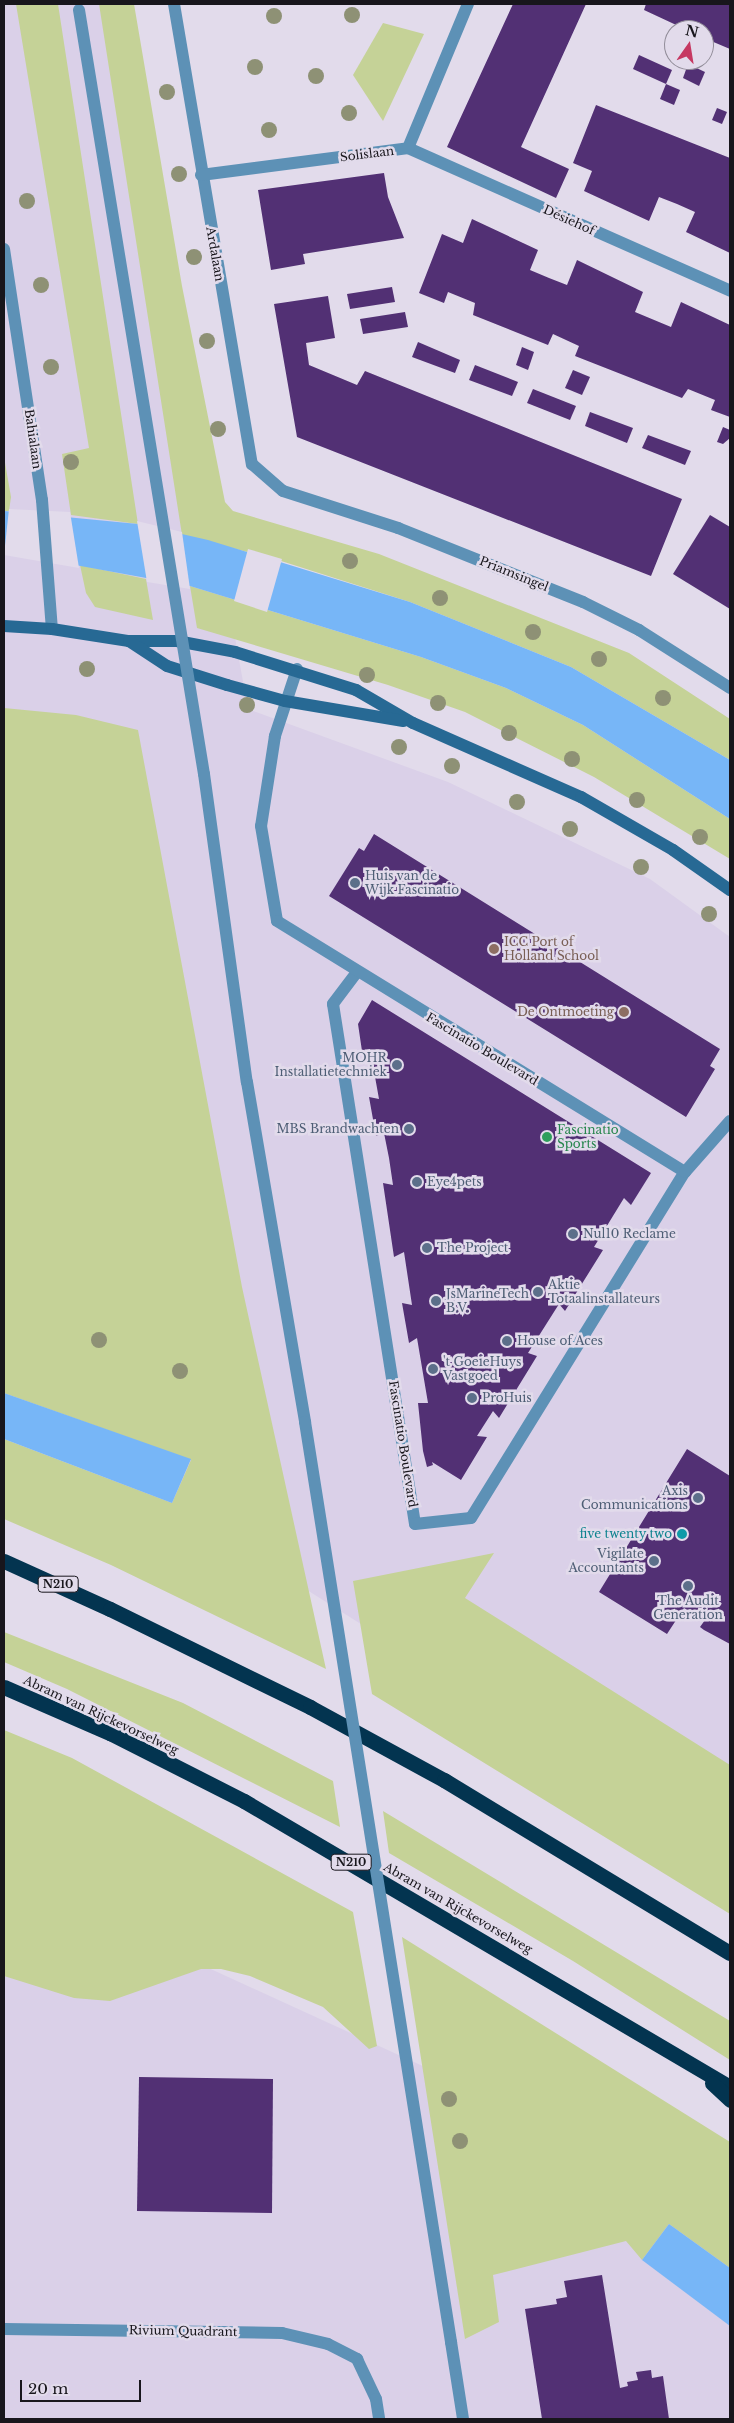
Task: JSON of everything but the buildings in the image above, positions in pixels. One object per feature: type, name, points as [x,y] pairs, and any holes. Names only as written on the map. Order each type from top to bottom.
[{"type":"highway","name":"N210","points":[[4,1561],[110,1609],[310,1707],[444,1780],[730,1953]]},
{"type":"highway","name":"Abram van Rijckevorselweg","points":[[4,1687],[110,1733],[244,1801],[730,2087]]},
{"type":"highway","points":[[686,2060],[730,2100]]},
{"type":"street","name":"Ardalaan","points":[[174,4],[201,175],[252,464],[283,491]]},
{"type":"street","name":"Solislaan","points":[[201,175],[408,148],[468,4]]},
{"type":"street","points":[[78,7],[204,774],[248,1082],[307,1432],[462,2419]]},
{"type":"street","name":"Désiehof","points":[[408,148],[730,292]]},
{"type":"street","name":"Bahialaan","points":[[4,250],[42,500],[45,568],[52,629]]},
{"type":"street","name":"Priamsingel","points":[[283,491],[398,528],[584,602],[639,630],[730,688]]},
{"type":"street","points":[[4,626],[52,629],[130,641],[177,641],[235,652],[356,690],[413,723],[581,797],[673,850],[730,890]]},
{"type":"street","points":[[130,641],[167,666],[285,701],[413,723]]},
{"type":"street","name":"Fascinatio Boulevard","points":[[297,670],[285,701],[275,736],[261,826],[277,921],[357,972],[685,1172]]},
{"type":"street","name":"Fascinatio Boulevard","points":[[357,972],[333,1004],[416,1524],[471,1518],[685,1172],[730,1121]]},
{"type":"street","name":"Rivium Quadrant","points":[[4,2329],[282,2333],[328,2344],[357,2359],[376,2399],[379,2419]]},
{"type":"shaded area","points":[[4,4],[120,4],[248,709],[448,782],[650,879],[730,937],[730,1857],[196,1520],[4,1429]]},
{"type":"shaded area","points":[[4,1879],[21,1882],[654,2172],[730,2230],[730,2419],[4,2419]]},
{"type":"green space","points":[[16,4],[58,4],[138,524],[71,515],[62,454],[89,448]]},
{"type":"green space","points":[[99,4],[134,4],[182,286],[225,502],[233,511],[379,554],[629,653],[730,719],[730,760],[571,667],[410,602],[278,560],[182,535]]},
{"type":"green space","points":[[383,23],[424,34],[383,121],[353,75]]},
{"type":"green space","points":[[4,457],[11,497],[9,511],[4,511]]},
{"type":"green space","points":[[80,565],[146,579],[153,620],[95,607],[86,593]]},
{"type":"green space","points":[[190,586],[421,657],[506,688],[583,725],[730,819],[730,859],[594,777],[465,712],[388,685],[197,628]]},
{"type":"green space","points":[[4,708],[76,715],[138,730],[242,1287],[326,1669],[111,1565],[4,1519],[4,1439],[172,1503],[191,1460],[4,1393]]},
{"type":"green space","points":[[494,1553],[465,1598],[730,1765],[730,1914],[372,1694],[353,1581]]},
{"type":"green space","points":[[4,1632],[183,1703],[333,1781],[340,1827],[67,1689],[4,1662]]},
{"type":"green space","points":[[4,1730],[72,1758],[353,1912],[377,2046],[369,2049],[323,2007],[250,1976],[221,1969],[201,1969],[110,2001],[74,1998],[4,1976]]},
{"type":"green space","points":[[383,1811],[730,2021],[730,2060],[573,1961],[389,1853]]},
{"type":"green space","points":[[402,1937],[730,2142],[730,2268],[669,2224],[642,2260],[626,2241],[493,2275],[499,2322],[465,2339]]},
{"type":"water","points":[[4,511],[138,524],[208,540],[410,602],[571,667],[730,760],[730,819],[583,725],[506,688],[421,657],[190,586],[4,552]]},
{"type":"water","points":[[4,1393],[191,1459],[172,1503],[4,1439]]},
{"type":"water","points":[[669,2224],[730,2268],[730,2326],[642,2260]]},
{"type":"pier","points":[[9,509],[70,512],[79,568],[4,555]]},
{"type":"pier","points":[[137,521],[182,532],[190,589],[147,582]]},
{"type":"pier","points":[[248,549],[282,559],[267,612],[234,601]]},
{"type":"place","name":"Huis van de Wijk Fascinatio","points":[[355,883]]},
{"type":"place","name":"ICC Port of Holland School","points":[[494,949]]},
{"type":"place","name":"De Ontmoeting","points":[[624,1012]]},
{"type":"place","name":"MOHR Installatietechniek","points":[[397,1065]]},
{"type":"place","name":"MBS Brandwachten","points":[[409,1129]]},
{"type":"place","name":"Fascinatio Sports","points":[[547,1137]]},
{"type":"place","name":"Eye4pets","points":[[417,1182]]},
{"type":"place","name":"Nul10 Reclame","points":[[573,1234]]},
{"type":"place","name":"The Project","points":[[427,1248]]},
{"type":"place","name":"Aktie Totaalinstallateurs","points":[[538,1292]]},
{"type":"place","name":"JsMarineTech B.V.","points":[[436,1301]]},
{"type":"place","name":"House of Aces","points":[[507,1341]]},
{"type":"place","name":"'t GoeieHuys Vastgoed","points":[[433,1369]]},
{"type":"place","name":"ProHuis","points":[[472,1398]]},
{"type":"place","name":"Axis Communications","points":[[698,1498]]},
{"type":"place","name":"five twenty two","points":[[682,1534]]},
{"type":"place","name":"Vigilate Accountants","points":[[654,1561]]},
{"type":"place","name":"The Audit Generation","points":[[688,1586]]}]
